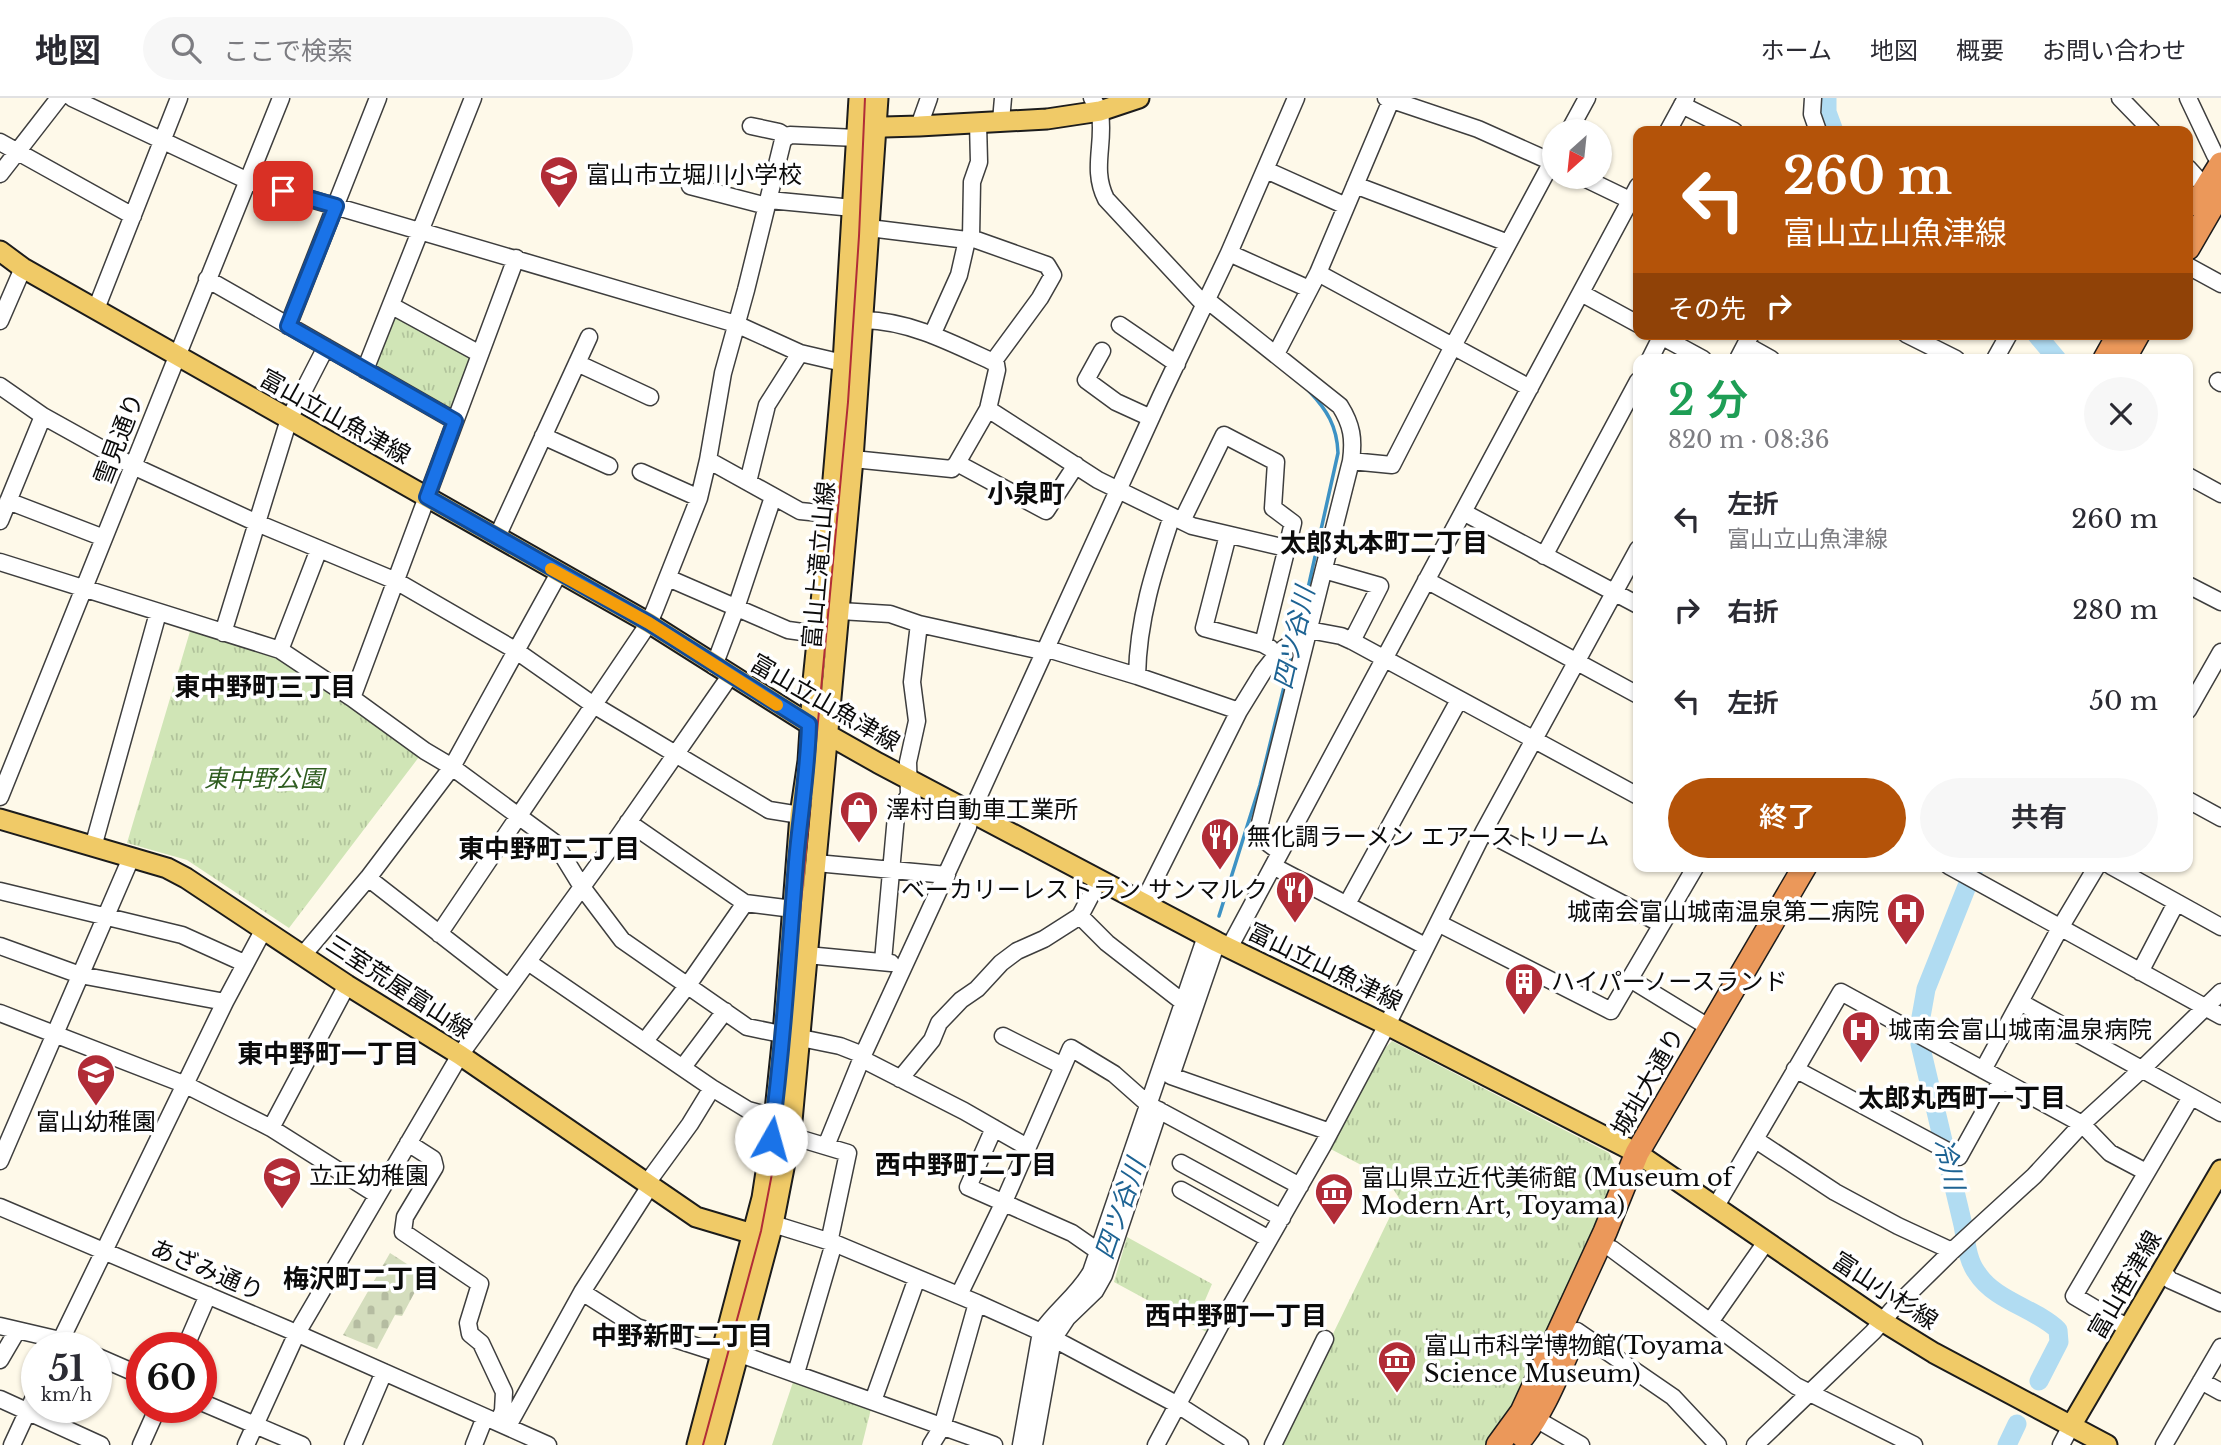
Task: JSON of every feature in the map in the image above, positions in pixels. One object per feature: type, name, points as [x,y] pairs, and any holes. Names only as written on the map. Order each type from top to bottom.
[{"type":"highway","points":[[2193,236],[2213,190],[2221,162]]},
{"type":"highway","points":[[2193,213],[2213,190]]},
{"type":"highway","name":"城址大通り","points":[[1498,1445],[1522,1412],[1642,1156],[1710,1028],[1801,872]]},
{"type":"highway","name":"城址大通り","points":[[1515,1445],[1536,1419],[1577,1331],[1612,1249],[1642,1156],[1815,872]]},
{"type":"main road","name":"富山上滝立山線","points":[[697,1445],[773,1224],[791,1132],[793,909],[843,363],[859,98]]},
{"type":"main road","name":"富山上滝立山線","points":[[715,1445],[807,955],[853,459],[878,98]]},
{"type":"main road","points":[[857,138],[884,127],[1047,119],[1096,104],[1139,98]]},
{"type":"main road","name":"富山立山魚津線","points":[[0,251],[23,268],[649,623],[809,724],[910,780],[1218,942],[1642,1156]]},
{"type":"main road","name":"三室荒屋富山線","points":[[0,819],[167,868],[187,878],[346,985],[460,1055],[696,1217],[753,1234]]},
{"type":"main road","name":"富山小杉線","points":[[1642,1156],[1882,1321],[1934,1353],[2107,1445]]},
{"type":"main road","name":"富山笹津線","points":[[2071,1426],[2221,1170]]},
{"type":"street","points":[[0,174],[59,98]]},
{"type":"street","points":[[72,98],[246,180],[736,324],[800,353],[843,363]]},
{"type":"street","points":[[96,309],[179,98]]},
{"type":"street","name":"雪見通り","points":[[0,797],[281,98]]},
{"type":"street","points":[[288,326],[378,98]]},
{"type":"street","points":[[365,370],[473,98]]},
{"type":"street","points":[[919,126],[929,98]]},
{"type":"street","points":[[1001,121],[1003,98]]},
{"type":"street","points":[[826,1146],[863,1055],[968,827],[971,813],[1229,253],[1296,98]]},
{"type":"street","points":[[1276,354],[1318,273],[1390,98],[1478,129],[1542,156]]},
{"type":"street","points":[[1813,98],[1812,114],[1816,126]]},
{"type":"street","points":[[2120,98],[2136,125]]},
{"type":"street","points":[[2188,98],[2215,155],[2221,162]]},
{"type":"street","points":[[1574,119],[1581,100]]},
{"type":"street","points":[[1671,126],[1684,102],[1725,126]]},
{"type":"street","points":[[1096,104],[1099,185],[1106,199],[1200,300],[1212,304],[1340,406],[1350,423],[1353,435],[1351,461],[1257,835],[1276,859],[1347,904],[1425,946]]},
{"type":"street","points":[[932,335],[959,275],[969,239],[972,182],[979,162],[978,123]]},
{"type":"street","points":[[751,126],[779,132],[787,137]]},
{"type":"street","points":[[439,934],[649,623],[699,498],[723,373],[783,140],[790,135],[857,138]]},
{"type":"street","points":[[0,142],[133,216]]},
{"type":"street","points":[[1266,170],[1346,206]]},
{"type":"street","points":[[2193,172],[2213,190]]},
{"type":"street","points":[[1351,461],[1392,465],[1542,181]]},
{"type":"street","points":[[1355,184],[1508,243]]},
{"type":"street","points":[[690,186],[768,203],[853,208]]},
{"type":"street","points":[[1612,188],[1633,196]]},
{"type":"street","points":[[1021,1445],[1047,1335],[1095,1291],[1104,1275],[1104,1255],[1154,1108],[1184,1003],[1218,942],[1276,859],[1633,201]]},
{"type":"street","points":[[869,228],[969,239],[1047,265],[1053,275],[1040,298],[993,362]]},
{"type":"street","points":[[1229,253],[1310,289]]},
{"type":"street","points":[[352,698],[516,258]]},
{"type":"street","points":[[0,321],[23,268]]},
{"type":"street","points":[[2193,269],[2221,284]]},
{"type":"street","points":[[1318,273],[1530,388]]},
{"type":"street","points":[[207,279],[455,421]]},
{"type":"street","points":[[1581,293],[1633,321]]},
{"type":"street","points":[[391,306],[480,354]]},
{"type":"street","points":[[853,459],[952,469],[988,409],[997,370],[993,362],[932,335],[904,325],[864,320]]},
{"type":"street","points":[[1120,325],[1177,364]]},
{"type":"street","points":[[497,537],[590,337]]},
{"type":"street","points":[[1667,340],[1693,354]]},
{"type":"street","points":[[1918,340],[1946,354]]},
{"type":"street","points":[[1745,346],[1761,354]]},
{"type":"street","points":[[223,633],[289,419],[326,347]]},
{"type":"street","points":[[1102,351],[1086,380],[1116,402],[1151,418]]},
{"type":"street","points":[[748,482],[766,405],[800,353]]},
{"type":"street","points":[[578,363],[650,397]]},
{"type":"street","points":[[0,386],[43,415],[133,466],[257,523],[396,581],[515,650],[592,704],[769,810],[800,815]]},
{"type":"street","points":[[1544,556],[1633,390]]},
{"type":"street","points":[[988,409],[1076,466],[1192,526],[1286,548]]},
{"type":"street","points":[[0,521],[7,490],[43,415]]},
{"type":"street","points":[[1138,676],[1138,648],[1148,588],[1177,518],[1224,435],[1276,462],[1273,508],[1293,523],[1263,643]]},
{"type":"street","points":[[543,436],[609,466]]},
{"type":"street","points":[[708,460],[800,511],[830,514]]},
{"type":"street","points":[[957,463],[1046,510],[1076,466]]},
{"type":"street","points":[[641,472],[699,498]]},
{"type":"street","points":[[2193,479],[2221,494]]},
{"type":"street","points":[[7,490],[104,538]]},
{"type":"street","points":[[246,1445],[298,1333],[460,1055],[675,754],[722,671],[736,608],[773,497]]},
{"type":"street","points":[[1463,512],[1633,602]]},
{"type":"street","points":[[1228,535],[1204,628],[1263,643],[1278,653]]},
{"type":"street","points":[[280,650],[319,549]]},
{"type":"street","points":[[1156,1445],[1224,1318],[1330,1132],[1484,831],[1633,558]]},
{"type":"street","points":[[0,562],[280,650],[425,751],[452,766],[555,843],[582,887],[622,940],[747,1027],[840,1046],[863,1055],[866,1061],[1027,1147]]},
{"type":"street","points":[[1324,570],[1380,586],[1352,641]]},
{"type":"street","points":[[303,955],[368,878],[452,766],[559,573]]},
{"type":"street","points":[[668,578],[788,630],[817,634]]},
{"type":"street","points":[[1426,580],[1633,692]]},
{"type":"street","points":[[2193,588],[2221,602]]},
{"type":"street","points":[[840,611],[890,614],[919,625],[1046,652],[1051,650],[1138,676],[1239,711]]},
{"type":"street","points":[[93,847],[158,613]]},
{"type":"street","points":[[883,961],[896,816],[909,795],[908,762],[916,721],[912,682],[919,625]]},
{"type":"street","points":[[1143,903],[1239,711],[1278,653],[1309,630],[1341,636],[1352,641],[1633,793]]},
{"type":"street","points":[[2193,701],[2221,652]]},
{"type":"street","points":[[1347,904],[1459,700]]},
{"type":"street","points":[[2193,803],[2221,818]]},
{"type":"street","points":[[628,822],[745,903],[793,909]]},
{"type":"street","points":[[1484,831],[1661,924]]},
{"type":"street","points":[[0,1161],[131,858]]},
{"type":"street","points":[[816,863],[947,874]]},
{"type":"street","points":[[1438,923],[1611,1011],[1692,872]]},
{"type":"street","points":[[1962,872],[2221,1016]]},
{"type":"street","points":[[1983,1070],[2093,872]]},
{"type":"street","points":[[2121,872],[2221,927]]},
{"type":"street","points":[[368,878],[509,987]]},
{"type":"street","points":[[900,1079],[932,1040],[939,1023],[961,1000],[977,989],[1017,950],[1044,939],[1080,916],[1099,880]]},
{"type":"street","points":[[0,891],[182,936],[244,963]]},
{"type":"street","points":[[645,1041],[745,903]]},
{"type":"street","points":[[2140,972],[2176,903]]},
{"type":"street","points":[[1080,916],[1107,943],[1184,1003]]},
{"type":"street","points":[[65,1332],[244,963],[264,929]]},
{"type":"street","points":[[1218,942],[1171,1076],[1330,1132]]},
{"type":"street","points":[[0,946],[80,975],[225,1002]]},
{"type":"street","points":[[807,955],[904,965]]},
{"type":"street","points":[[528,962],[748,1110],[767,1115],[798,1138],[848,1153],[830,1238],[834,1243]]},
{"type":"street","points":[[1630,979],[1710,1028]]},
{"type":"street","points":[[271,1128],[346,985]]},
{"type":"street","points":[[1716,1206],[1841,992],[2082,1124],[2110,1153],[2146,1172]]},
{"type":"street","points":[[1755,1445],[1952,1251],[2034,1176],[2082,1124],[2221,992]]},
{"type":"street","points":[[2021,1002],[2221,1113]]},
{"type":"street","points":[[682,1067],[725,1011]]},
{"type":"street","points":[[0,1013],[186,1085],[271,1128],[377,1195]]},
{"type":"street","points":[[1003,1036],[1063,1066]]},
{"type":"street","points":[[959,1295],[1003,1204],[1071,1048],[1114,1074],[1154,1108],[1300,1186]]},
{"type":"street","points":[[1795,1069],[1959,1157],[2001,1081]]},
{"type":"street","points":[[474,1445],[497,1422],[712,1088]]},
{"type":"street","points":[[2128,1328],[2074,1296],[2191,1097]]},
{"type":"street","points":[[994,1128],[968,1187],[1072,1233],[1104,1255]]},
{"type":"street","points":[[1756,1140],[1835,1192],[1952,1251]]},
{"type":"street","points":[[408,1143],[433,1158],[435,1167],[405,1217],[403,1232],[480,1284],[468,1323],[470,1334],[481,1343],[504,1392],[503,1411],[497,1422]]},
{"type":"street","points":[[1181,1163],[1282,1218]]},
{"type":"street","points":[[1181,1190],[1269,1239]]},
{"type":"street","name":"あざみ通り","points":[[0,1207],[298,1333],[544,1444]]},
{"type":"street","points":[[773,1224],[834,1243],[1047,1335],[1178,1405],[1240,1445]]},
{"type":"street","points":[[1710,1322],[1766,1241]]},
{"type":"street","points":[[796,1373],[834,1243]]},
{"type":"street","points":[[1612,1249],[1796,1386],[1886,1438],[1914,1445]]},
{"type":"street","points":[[2162,1270],[2170,1280],[2221,1303]]},
{"type":"street","points":[[873,1401],[917,1278]]},
{"type":"street","points":[[582,1292],[637,1327],[796,1373],[994,1445]]},
{"type":"street","points":[[192,1332],[208,1295]]},
{"type":"street","points":[[931,1445],[942,1427],[977,1303]]},
{"type":"street","points":[[0,1326],[21,1332]]},
{"type":"street","points":[[0,1360],[17,1331]]},
{"type":"street","points":[[1577,1331],[1673,1397],[1718,1445]]},
{"type":"street","points":[[1034,1445],[1047,1335]]},
{"type":"street","points":[[1273,1445],[1325,1339]]},
{"type":"street","points":[[2164,1445],[2221,1347]]},
{"type":"street","points":[[352,1445],[384,1372]]},
{"type":"street","points":[[2201,1381],[2221,1392]]},
{"type":"street","points":[[0,1399],[21,1409]]},
{"type":"street","points":[[217,1408],[302,1445]]},
{"type":"street","points":[[1536,1419],[1581,1445]]},
{"type":"street","points":[[12,1445],[22,1423]]},
{"type":"street","points":[[52,1423],[101,1445]]},
{"type":"street","points":[[141,1445],[151,1423]]},
{"type":"street","points":[[2061,1445],[2071,1426]]},
{"type":"green space","points":[[392,315],[472,354],[454,411],[450,412],[371,368]]},
{"type":"green space","name":"東中野公園","points":[[191,628],[281,660],[422,753],[289,928],[187,860],[127,843]]},
{"type":"green space","points":[[1392,1041],[1609,1153],[1618,1171],[1516,1408],[1488,1445],[1279,1445],[1399,1198],[1388,1181],[1323,1145],[1360,1074]]},
{"type":"green space","points":[[1127,1237],[1212,1284],[1203,1305],[1225,1316],[1212,1335],[1114,1282]]},
{"type":"green space","points":[[390,1253],[424,1275],[402,1316],[395,1315],[377,1349],[343,1335]]},
{"type":"green space","points":[[796,1373],[873,1401],[862,1445],[772,1445]]},
{"type":"waterway","name":"冷川","points":[[1827,98],[1827,112],[1832,126]]},
{"type":"waterway","name":"冷川","points":[[2041,340],[2053,354]]},
{"type":"waterway","name":"四ツ谷川","points":[[1299,629],[1338,453],[1336,435],[1330,419],[1309,391]]},
{"type":"waterway","name":"四ツ谷川","points":[[1219,916],[1260,785],[1293,650]]},
{"type":"waterway","name":"冷川","points":[[1973,872],[1926,989],[1920,1044],[1971,1262],[1994,1291],[2049,1322],[2058,1330],[2059,1342],[2039,1381]]},
{"type":"waterway","name":"冷川","points":[[2007,1445],[2017,1424]]},
{"type":"tram line","points":[[703,1445],[761,1231],[779,1137],[848,402],[865,98]]},
{"type":"slow traffic","points":[[551,569],[649,623],[777,705]]},
{"type":"place","name":"富山市立堀川小学校","points":[[559,209]]},
{"type":"place","name":"澤村自動車工業所","points":[[859,844]]},
{"type":"place","name":"無化調ラーメン エアーストリーム","points":[[1220,871]]},
{"type":"place","name":"ベーカリーレストラン サンマルク","points":[[1295,924]]},
{"type":"place","name":"城南会富山城南温泉第二病院","points":[[1906,946]]},
{"type":"place","name":"ハイパーノースランド","points":[[1524,1016]]},
{"type":"place","name":"城南会富山城南温泉病院","points":[[1861,1064]]},
{"type":"place","name":"富山幼稚園","points":[[96,1107]]},
{"type":"place","name":"立正幼稚園","points":[[282,1210]]},
{"type":"place","name":"富山県立近代美術館 (Museum of Modern Art, Toyama)","points":[[1334,1226]]},
{"type":"place","name":"富山市科学博物館(Toyama Science Museum)","points":[[1397,1394]]},
{"type":"district","name":"小泉町","points":[[1026,494]]},
{"type":"district","name":"太郎丸本町二丁目","points":[[1384,543]]},
{"type":"district","name":"東中野町三丁目","points":[[265,687]]},
{"type":"district","name":"東中野町二丁目","points":[[549,849]]},
{"type":"district","name":"東中野町一丁目","points":[[328,1054]]},
{"type":"district","name":"太郎丸西町一丁目","points":[[1962,1098]]},
{"type":"district","name":"西中野町二丁目","points":[[966,1165]]},
{"type":"district","name":"梅沢町二丁目","points":[[361,1279]]},
{"type":"district","name":"西中野町一丁目","points":[[1236,1316]]},
{"type":"district","name":"中野新町二丁目","points":[[682,1336]]},
{"type":"route","points":[[283,191],[336,206],[288,326],[455,421],[427,497],[649,623],[809,724],[808,761],[800,815],[783,1034],[771,1139]]}]
